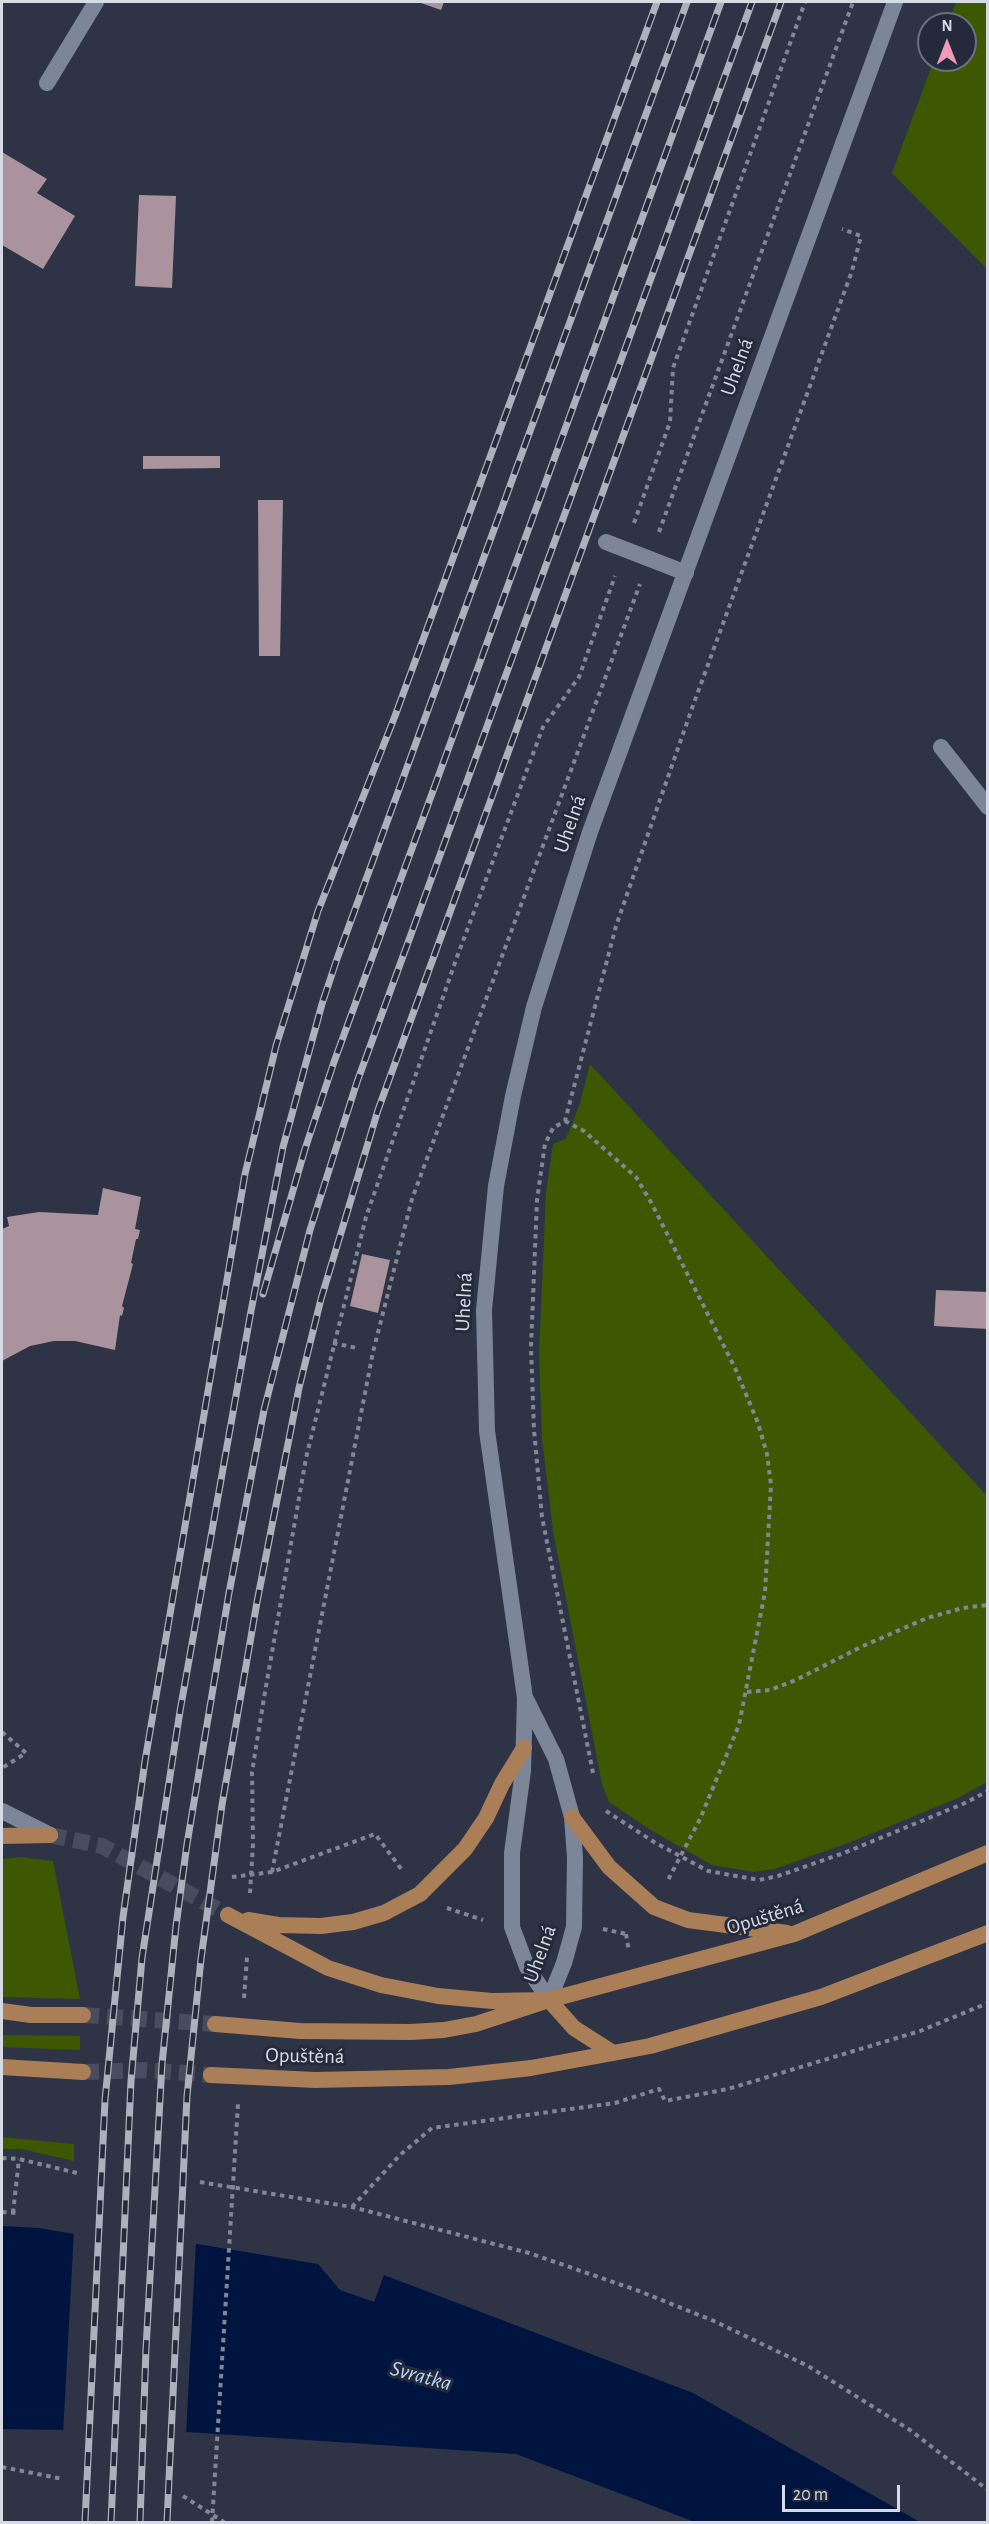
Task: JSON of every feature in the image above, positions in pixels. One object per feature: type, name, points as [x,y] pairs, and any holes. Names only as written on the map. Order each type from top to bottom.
[{"type":"main road","points":[[46,83],[96,2]]},
{"type":"main road","name":"Uhelná","points":[[549,2000],[527,1966],[512,1927],[512,1853],[524,1748],[525,1698],[487,1431],[484,1310],[496,1186],[513,1096],[534,1006],[590,832],[895,2]]},
{"type":"main road","points":[[606,542],[686,573]]},
{"type":"main road","points":[[941,747],[987,807]]},
{"type":"main road","name":"Uhelná","points":[[525,1698],[556,1759],[572,1817],[574,1927],[564,1963],[549,2000]]},
{"type":"main road","name":"Opuštěná","points":[[524,1748],[502,1784],[486,1818],[465,1849],[420,1894],[384,1913],[353,1922],[321,1926],[278,1925],[231,1916],[328,1968],[381,1985],[492,2001],[549,2000]]},
{"type":"main road","points":[[2,1811],[50,1835],[2,1836]]},
{"type":"main road","points":[[572,1817],[609,1867],[654,1907],[688,1920],[794,1934]]},
{"type":"main road","name":"Opuštěná","points":[[215,2024],[300,2031],[410,2032],[444,2030],[476,2024],[549,2000],[794,1934],[987,1853]]},
{"type":"main road","name":"Opuštěná","points":[[211,2075],[315,2080],[449,2077],[531,2068],[613,2053],[650,2046],[821,1997],[987,1933]]},
{"type":"main road","points":[[549,2000],[574,2028],[613,2053]]},
{"type":"main road","points":[[2,2011],[31,2015],[83,2014]]},
{"type":"main road","points":[[2,2067],[83,2072]]},
{"type":"path","points":[[658,454],[670,422],[673,368],[805,2]]},
{"type":"path","points":[[272,1872],[373,1352],[412,1198],[853,2]]},
{"type":"path","points":[[594,1779],[542,1517],[534,1430],[531,1347],[537,1200],[545,1144],[552,1128],[566,1121],[616,926],[691,711],[852,271],[861,236],[815,220]]},
{"type":"path","points":[[250,1904],[253,1844],[252,1772],[306,1458],[366,1217],[465,935],[543,727],[579,677],[592,640]]},
{"type":"path","points":[[566,1121],[584,1131],[636,1178],[709,1313],[758,1423],[767,1454],[771,1485],[770,1539],[765,1592],[747,1692],[735,1736],[700,1819],[667,1883]]},
{"type":"path","points":[[333,1343],[357,1348]]},
{"type":"path","points":[[747,1692],[770,1690],[796,1680],[863,1646],[927,1618],[963,1608],[987,1605]]},
{"type":"path","points":[[2,1732],[26,1754],[2,1768]]},
{"type":"path","points":[[604,1809],[679,1856],[708,1871],[759,1880],[778,1876],[844,1853],[965,1803],[987,1791]]},
{"type":"path","points":[[232,1877],[272,1872],[375,1834],[403,1871]]},
{"type":"path","points":[[444,1907],[486,1921]]},
{"type":"path","points":[[596,1928],[626,1934],[630,1957]]},
{"type":"path","points":[[244,1999],[247,1951]]},
{"type":"path","points":[[352,2206],[400,2155],[432,2128],[615,2103],[659,2090],[665,2101],[728,2090],[920,2031],[987,2002]]},
{"type":"path","points":[[212,2523],[238,2094]]},
{"type":"path","points":[[2,2158],[19,2158],[77,2173]]},
{"type":"path","points":[[2,2212],[15,2213],[19,2158]]},
{"type":"path","points":[[200,2181],[352,2206],[529,2253],[639,2291],[714,2321],[808,2366],[910,2430],[987,2490]]},
{"type":"path","points":[[2,2466],[63,2479]]},
{"type":"path","points":[[183,2496],[224,2523]]},
{"type":"green space","points":[[956,2],[987,2],[987,269],[892,173],[930,72],[977,72],[977,12],[952,12]]},
{"type":"green space","points":[[590,1064],[987,1496],[987,1782],[958,1798],[856,1840],[775,1869],[754,1872],[712,1865],[649,1829],[609,1802],[602,1784],[553,1531],[542,1438],[539,1354],[546,1193],[553,1144],[566,1139],[580,1103]]},
{"type":"green space","points":[[21,1857],[53,1861],[80,1999],[2,1997],[2,1859]]},
{"type":"green space","points":[[2,2035],[80,2036],[80,2050],[2,2047]]},
{"type":"green space","points":[[2,2137],[74,2144],[74,2161],[21,2149],[2,2149]]},
{"type":"water","name":"Svratka","points":[[2,2226],[197,2244],[318,2264],[340,2290],[374,2302],[384,2275],[693,2393],[920,2522],[695,2522],[516,2454],[187,2432],[2,2429]]},
{"type":"pier","points":[[74,2231],[196,2241],[186,2435],[63,2434]]},
{"type":"building","points":[[418,2],[444,2],[441,10]]},
{"type":"building","points":[[2,152],[47,179],[37,193],[75,216],[43,269],[2,245]]},
{"type":"building","points":[[139,195],[176,196],[172,288],[135,286]]},
{"type":"building","points":[[143,456],[220,456],[220,468],[143,469]]},
{"type":"building","points":[[258,500],[283,500],[280,656],[259,656]]},
{"type":"building","points":[[103,1188],[141,1197],[135,1229],[140,1230],[138,1239],[136,1239],[131,1263],[133,1264],[122,1306],[124,1308],[122,1316],[120,1315],[115,1350],[75,1341],[54,1341],[30,1346],[2,1361],[2,1229],[9,1226],[7,1217],[39,1212],[98,1215]]},
{"type":"building","points":[[362,1254],[390,1260],[378,1313],[350,1306]]},
{"type":"building","points":[[936,1290],[988,1292],[988,1329],[934,1326]]},
{"type":"tunnel","points":[[50,1835],[102,1846],[228,1915]]},
{"type":"tunnel","points":[[83,2015],[215,2024]]},
{"type":"tunnel","points":[[83,2072],[145,2070],[211,2075]]},
{"type":"railway","points":[[85,2522],[105,2100],[123,1917],[145,1761],[245,1174],[276,1046],[318,911],[395,716],[657,2]]},
{"type":"railway","points":[[111,2522],[131,2081],[142,1958],[180,1711],[251,1311],[283,1147],[322,1004],[338,956],[687,2]]},
{"type":"railway","points":[[263,1294],[305,1149],[334,1062],[721,2]]},
{"type":"railway","points":[[140,2522],[146,2349],[162,2064],[176,1926],[187,1844],[229,1593],[264,1410],[310,1230],[357,1082],[752,2]]},
{"type":"railway","points":[[167,2522],[187,2096],[201,1959],[222,1805],[257,1602],[299,1388],[321,1299],[378,1110],[781,2]]}]
